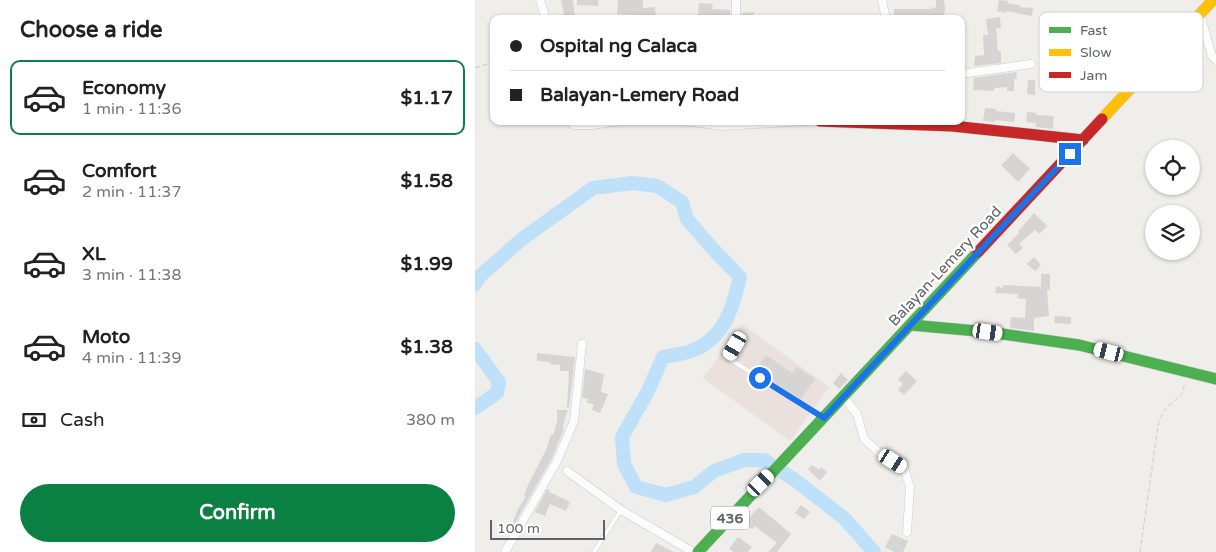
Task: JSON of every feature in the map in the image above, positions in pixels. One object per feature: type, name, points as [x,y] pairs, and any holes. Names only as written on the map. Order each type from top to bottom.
[{"type":"main road","name":"Balayan-Lemery Road","points":[[1202,12],[1213,0]]},
{"type":"main road","name":"Balayan-Lemery Road","points":[[698,552],[1128,92]]},
{"type":"main road","points":[[934,125],[1083,140]]},
{"type":"main road","points":[[911,325],[988,332],[1079,345],[1216,379]]},
{"type":"street","points":[[541,0],[545,15]]},
{"type":"street","points":[[736,0],[736,15]]},
{"type":"street","points":[[882,0],[885,15]]},
{"type":"street","points":[[1203,24],[1212,56],[1216,60]]},
{"type":"street","points":[[965,73],[1031,64]]},
{"type":"street","points":[[574,125],[593,125]]},
{"type":"street","points":[[505,552],[557,461],[574,421],[582,344]]},
{"type":"street","points":[[843,396],[857,414],[865,439],[881,454],[904,468],[910,487],[907,532]]},
{"type":"street","points":[[567,472],[621,510],[693,552]]},
{"type":"lane","points":[[735,346],[728,358],[824,418]]},
{"type":"lane","points":[[594,552],[621,510]]},
{"type":"path","points":[[475,68],[490,63]]},
{"type":"path","points":[[1139,552],[1158,426],[1162,413],[1181,396],[1185,384],[1179,370]]},
{"type":"shaded area","points":[[742,324],[829,387],[790,441],[703,378]]},
{"type":"building","points":[[561,0],[573,0],[575,15],[564,15]]},
{"type":"building","points":[[577,0],[598,0],[598,6],[577,5]]},
{"type":"building","points":[[618,0],[643,0],[643,8],[655,7],[656,15],[627,15],[617,14]]},
{"type":"building","points":[[936,0],[944,0],[944,15],[894,15],[894,9],[936,8]]},
{"type":"building","points":[[999,0],[1020,5],[1019,7],[1033,8],[1032,16],[997,11]]},
{"type":"building","points":[[699,3],[713,4],[712,9],[730,10],[730,15],[698,15]]},
{"type":"building","points":[[754,12],[754,15],[742,15],[742,13]]},
{"type":"building","points":[[1000,17],[1001,28],[996,28],[998,51],[1001,51],[1001,63],[974,66],[975,56],[984,55],[983,35],[988,35],[986,19]]},
{"type":"building","points":[[1016,72],[1017,79],[1014,79],[1014,91],[1007,91],[1007,87],[994,88],[994,91],[973,90],[974,78]]},
{"type":"building","points":[[1028,80],[1035,80],[1035,95],[1027,94]]},
{"type":"building","points":[[985,108],[1015,113],[1014,122],[983,121]]},
{"type":"building","points":[[1027,112],[1036,113],[1036,115],[1054,116],[1053,129],[1036,127],[1036,123],[1026,122]]},
{"type":"building","points":[[1013,153],[1030,169],[1018,182],[1001,165]]},
{"type":"building","points":[[1034,213],[1047,226],[1039,234],[1035,230],[1019,244],[1023,248],[1016,254],[1007,245],[1020,232],[1018,231]]},
{"type":"building","points":[[1034,257],[1041,265],[1035,271],[1027,264]]},
{"type":"building","points":[[1041,274],[1050,274],[1050,290],[1047,290],[1049,316],[1034,318],[1034,331],[1010,328],[1011,317],[1025,318],[1026,299],[1017,298],[1018,294],[995,293],[996,286],[1003,288],[1003,285],[1041,287]]},
{"type":"building","points":[[1055,316],[1071,317],[1071,324],[1054,323]]},
{"type":"building","points":[[537,353],[575,357],[569,408],[567,408],[569,371],[560,371],[560,365],[537,361]]},
{"type":"building","points":[[766,355],[792,373],[797,367],[815,379],[801,399],[755,371]]},
{"type":"building","points":[[585,369],[604,374],[601,392],[608,394],[600,413],[592,410],[594,404],[587,403],[588,399],[582,398]]},
{"type":"building","points":[[906,371],[917,381],[904,395],[898,390],[903,384],[898,379]]},
{"type":"building","points":[[841,373],[848,380],[839,389],[833,383]]},
{"type":"building","points":[[557,410],[568,410],[564,429],[552,458],[515,523],[513,522],[526,496],[524,495],[529,483],[547,448],[551,434],[553,435],[557,422]]},
{"type":"building","points":[[812,465],[819,470],[821,467],[827,472],[820,481],[808,469]]},
{"type":"building","points":[[547,489],[550,490],[549,492],[570,502],[566,511],[550,504],[545,516],[535,512],[530,521]]},
{"type":"building","points":[[801,505],[810,512],[804,519],[795,513]]},
{"type":"building","points":[[759,507],[791,534],[777,552],[768,552],[777,543],[755,526],[752,529],[743,522],[748,515],[750,517]]},
{"type":"building","points":[[892,534],[908,541],[903,552],[894,552],[885,547]]},
{"type":"building","points":[[738,537],[752,547],[748,552],[734,552],[729,549]]},
{"type":"building","points":[[656,543],[674,552],[651,552]]},
{"type":"waterway","points":[[475,284],[480,276],[522,239],[593,188],[632,183],[657,186],[682,202],[687,219],[740,277],[731,310],[720,329],[705,344],[694,350],[663,357],[648,391],[622,437],[624,464],[636,487],[666,495],[694,487],[714,471],[744,460],[764,460],[795,480],[844,518],[874,552]]},
{"type":"waterway","points":[[475,349],[499,382],[497,393],[475,408]]},
{"type":"traffic: fast","points":[[698,552],[978,252]]},
{"type":"traffic: fast","points":[[911,325],[988,332],[1079,345],[1216,379]]},
{"type":"traffic: slow","points":[[1202,12],[1213,0]]},
{"type":"traffic: slow","points":[[1102,119],[1127,92]]},
{"type":"traffic: jam","points":[[978,252],[1102,119]]},
{"type":"traffic: jam","points":[[926,125],[952,126],[1083,140]]},
{"type":"route","points":[[760,378],[824,418],[1070,154]]}]
